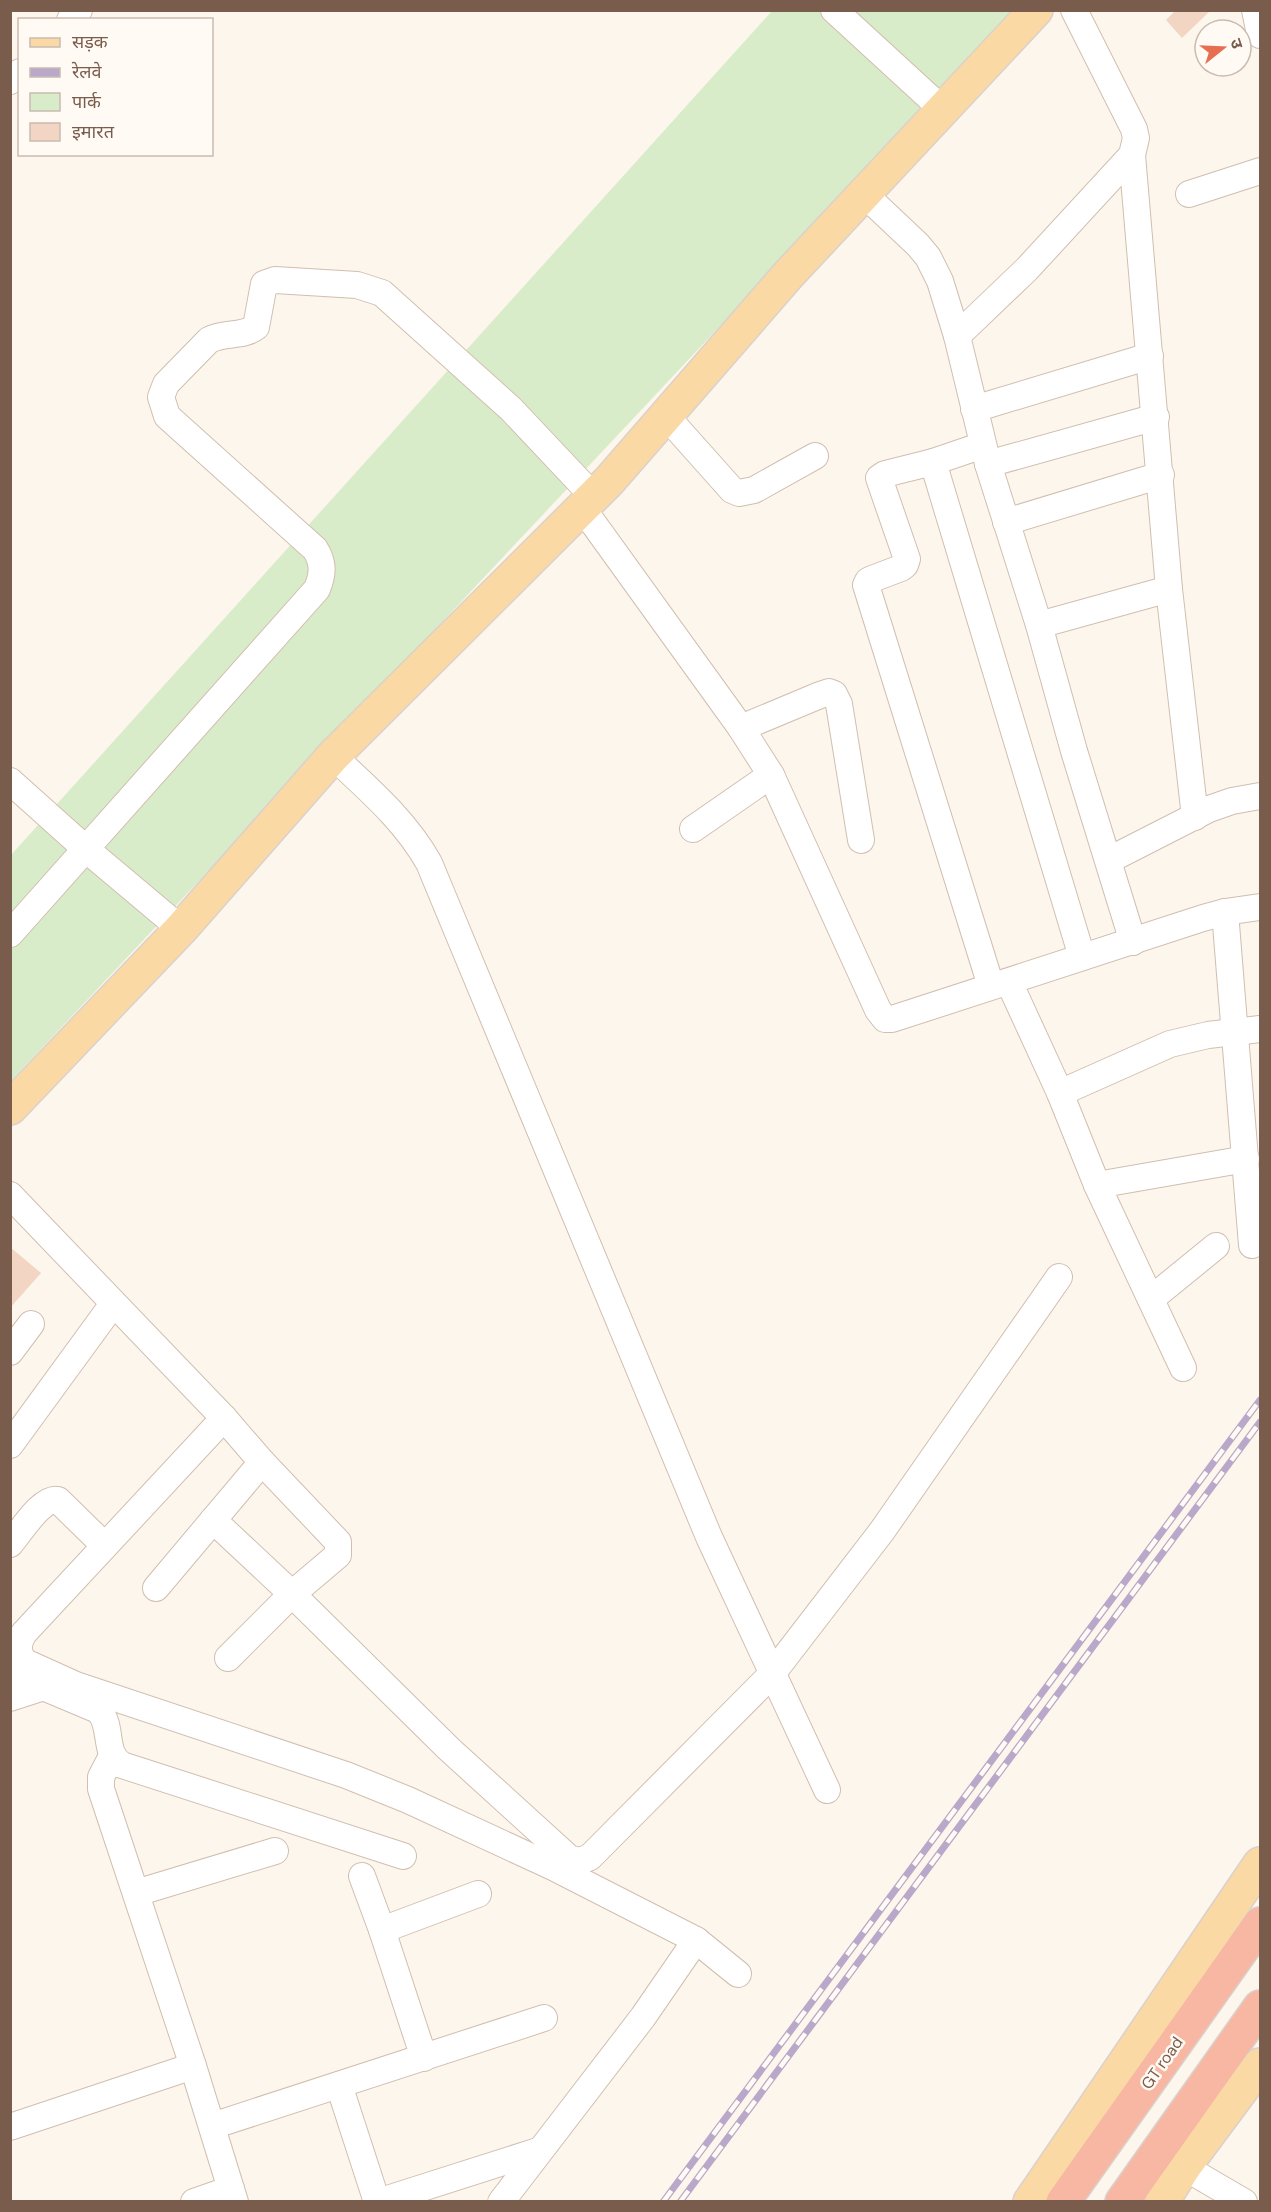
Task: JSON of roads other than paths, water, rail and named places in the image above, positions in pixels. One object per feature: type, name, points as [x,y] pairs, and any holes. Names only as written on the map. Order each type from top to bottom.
[{"type":"highway","name":"GT road","points":[[1063,2202],[1260,1924]]},
{"type":"highway","points":[[1122,2202],[1260,2007]]},
{"type":"main road","points":[[10,1108],[181,929],[333,756],[589,502],[789,274],[1036,10]]},
{"type":"main road","points":[[1030,2202],[1260,1864]]},
{"type":"main road","points":[[1162,2202],[1184,2167],[1260,2065]]},
{"type":"street","points":[[834,10],[943,110]]},
{"type":"street","points":[[1074,10],[1134,129],[1136,138],[1132,155],[1169,589],[1195,817]]},
{"type":"street","points":[[1255,10],[1260,35]]},
{"type":"street","points":[[957,336],[1027,269],[1132,155]]},
{"type":"street","points":[[1189,194],[1260,171]]},
{"type":"street","points":[[864,194],[918,245],[928,257],[940,281],[957,336],[985,454],[1133,942]]},
{"type":"street","points":[[10,934],[317,589],[322,577],[321,558],[315,549],[167,416],[160,398],[166,384],[209,340],[216,336],[249,332],[256,327],[264,285],[276,280],[357,285],[382,293],[511,409],[589,502],[771,775],[878,1010],[885,1019],[891,1019],[1225,912],[1260,907]]},
{"type":"street","points":[[974,409],[1150,356]]},
{"type":"street","points":[[666,416],[732,490],[739,493],[754,490],[815,456]]},
{"type":"street","points":[[1156,417],[985,454],[933,462],[885,474],[879,478],[907,559],[901,568],[872,579],[866,585],[1000,984],[1060,1093],[1097,1185],[1183,1368]]},
{"type":"street","points":[[933,462],[1082,957]]},
{"type":"street","points":[[1006,522],[1161,475]]},
{"type":"street","points":[[1039,626],[1169,589]]},
{"type":"street","points":[[741,728],[829,692],[834,694],[839,704],[861,840]]},
{"type":"street","points":[[333,756],[398,819],[417,842],[429,864],[709,1537],[827,1790]]},
{"type":"street","points":[[693,829],[771,775]]},
{"type":"street","points":[[10,781],[181,929]]},
{"type":"street","points":[[1109,860],[1209,809],[1232,801],[1260,796]]},
{"type":"street","points":[[1225,912],[1248,1030],[1246,1159],[1252,1245]]},
{"type":"street","points":[[1060,1093],[1170,1044],[1248,1030]]},
{"type":"street","points":[[1097,1185],[1246,1159]]},
{"type":"street","points":[[10,1196],[224,1418],[262,1462],[338,1542],[338,1555],[292,1594],[228,1658]]},
{"type":"street","points":[[1151,1299],[1216,1246]]},
{"type":"street","points":[[213,1520],[292,1594],[449,1749],[569,1858],[576,1861],[590,1857],[772,1674],[882,1531],[1059,1277]]},
{"type":"street","points":[[10,1445],[113,1304]]},
{"type":"street","points":[[10,1352],[31,1324]]},
{"type":"street","points":[[224,1418],[24,1633],[19,1641],[20,1656],[26,1662],[76,1685],[346,1775],[408,1800],[553,1867],[696,1940],[738,1974]]},
{"type":"street","points":[[156,1588],[262,1462]]},
{"type":"street","points":[[10,1544],[44,1502],[53,1499],[58,1500],[104,1545]]},
{"type":"street","points":[[10,1673],[91,1706],[102,1714],[107,1722],[112,1755],[116,1761],[133,1769],[402,1856]]},
{"type":"street","points":[[10,1698],[44,1687]]},
{"type":"street","points":[[112,1755],[100,1783],[233,2195],[194,2202]]},
{"type":"street","points":[[136,1893],[275,1851]]},
{"type":"street","points":[[362,1876],[424,2058]]},
{"type":"street","points":[[382,1930],[478,1894]]},
{"type":"street","points":[[501,2202],[538,2151],[644,2018],[696,1940]]},
{"type":"street","points":[[212,2126],[544,2018]]},
{"type":"street","points":[[10,2127],[193,2066]]},
{"type":"street","points":[[339,2085],[378,2202],[538,2151]]},
{"type":"street","points":[[1184,2167],[1244,2202]]},
{"type":"railway","points":[[663,2202],[1260,1400]]},
{"type":"railway","points":[[680,2202],[1260,1422]]}]
